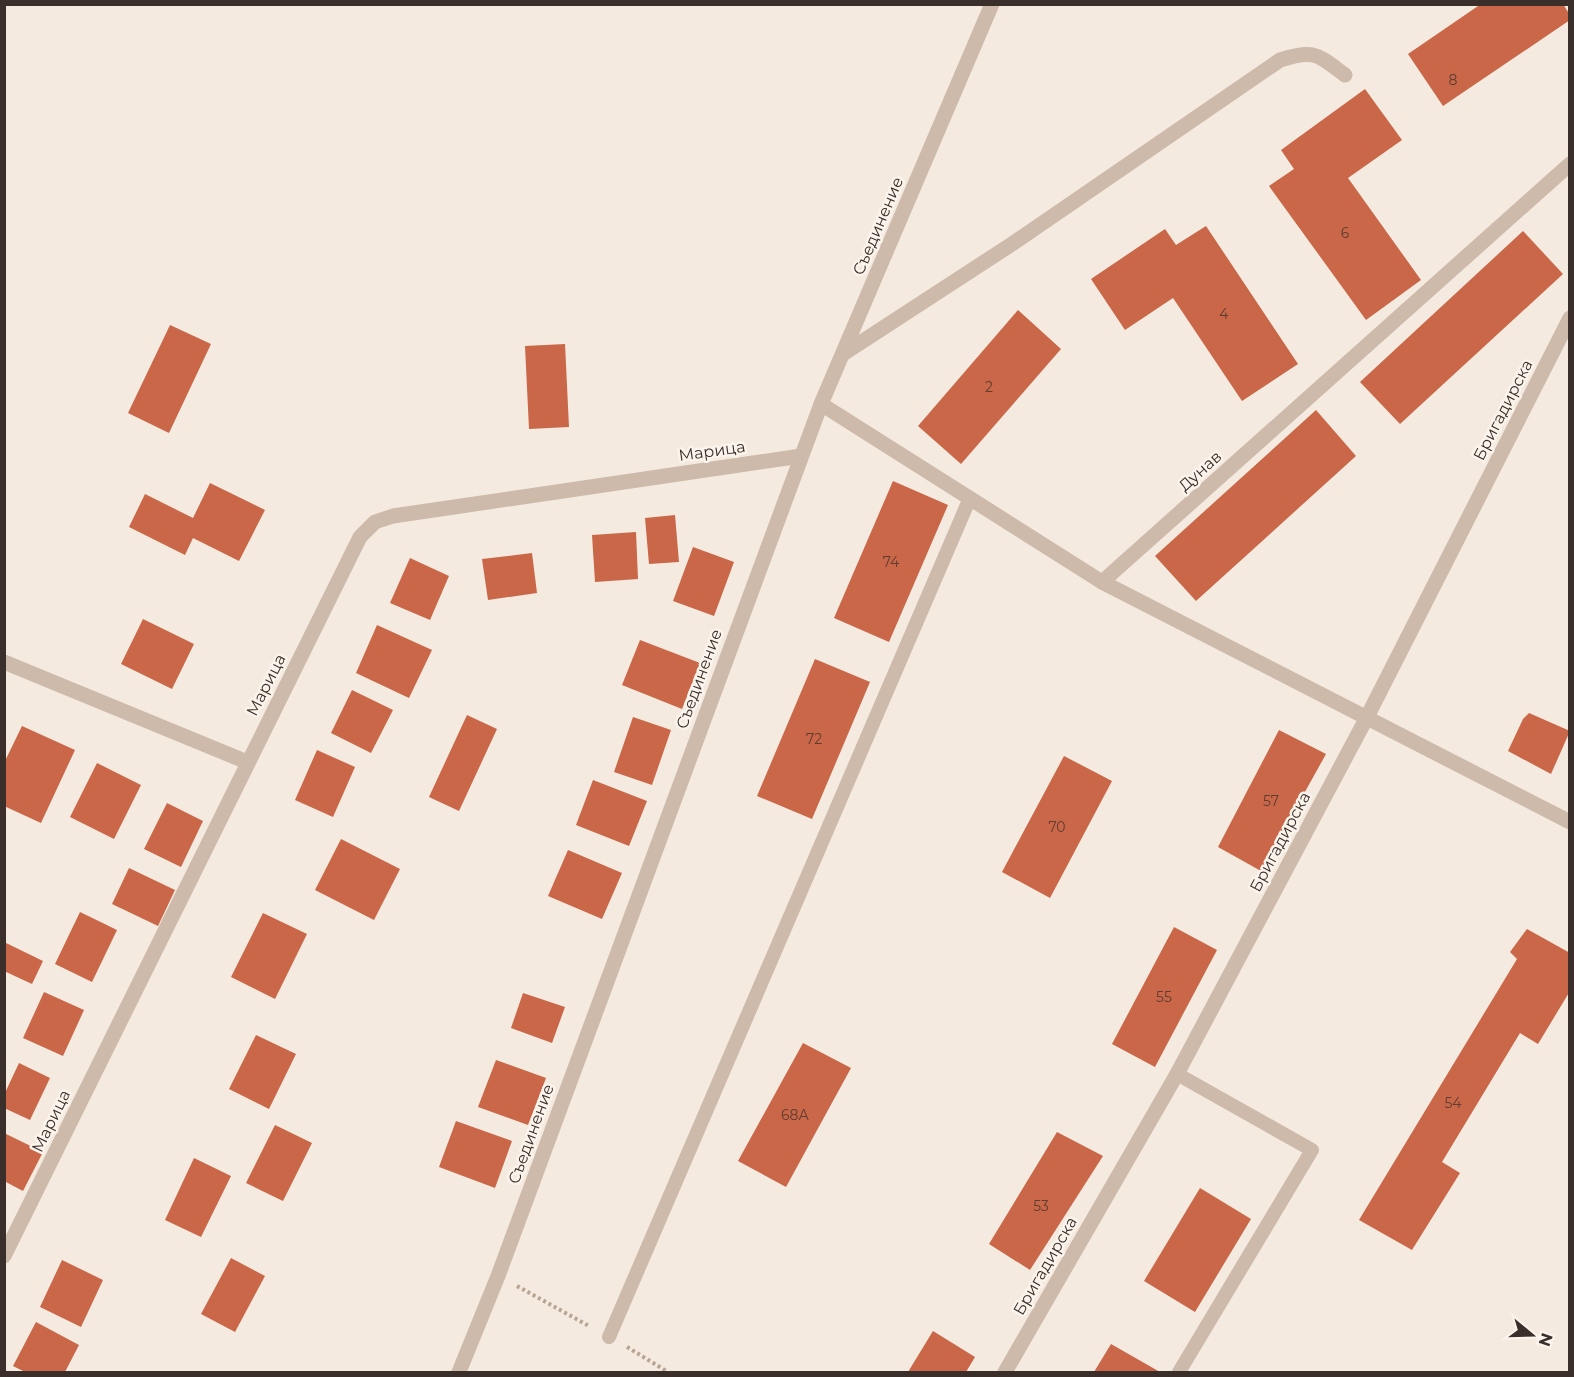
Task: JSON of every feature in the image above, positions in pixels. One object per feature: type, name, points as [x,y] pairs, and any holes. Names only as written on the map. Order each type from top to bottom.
[{"type":"street","name":"Съединение","points":[[459,1372],[498,1276],[821,404],[992,4]]},
{"type":"street","points":[[843,354],[1022,237],[1280,60],[1303,52],[1322,57],[1345,75]]},
{"type":"street","name":"Дунав","points":[[1102,582],[1569,164]]},
{"type":"street","name":"Бригадирска","points":[[1005,1372],[1177,1074],[1366,720],[1569,318]]},
{"type":"street","points":[[821,404],[1102,582],[1366,720],[1569,822]]},
{"type":"street","name":"Марица","points":[[4,1256],[360,537],[375,522],[393,516],[801,456]]},
{"type":"street","points":[[4,662],[247,762]]},
{"type":"lane","points":[[609,1336],[970,498]]},
{"type":"lane","points":[[1177,1074],[1312,1150],[1179,1372]]},
{"type":"path","points":[[498,1276],[609,1336],[668,1372]]},
{"type":"building","points":[[1481,4],[1563,4],[1570,15],[1570,20],[1443,106],[1408,54]]},
{"type":"building","points":[[1365,89],[1402,140],[1348,178],[1421,280],[1366,320],[1269,186],[1294,169],[1281,150]]},
{"type":"building","points":[[1206,226],[1298,364],[1242,401],[1173,298],[1125,330],[1091,279],[1165,229],[1176,245]]},
{"type":"building","points":[[1523,231],[1563,274],[1400,424],[1360,382]]},
{"type":"building","points":[[1018,310],[1061,349],[961,464],[918,426]]},
{"type":"building","points":[[170,325],[211,344],[169,433],[128,413]]},
{"type":"building","points":[[565,344],[569,427],[529,429],[525,346]]},
{"type":"building","points":[[1316,410],[1356,456],[1196,601],[1155,556]]},
{"type":"building","points":[[893,481],[948,505],[889,642],[834,618]]},
{"type":"building","points":[[210,483],[265,510],[239,561],[193,538],[185,555],[129,527],[145,494],[193,518]]},
{"type":"building","points":[[675,515],[679,562],[649,564],[645,518]]},
{"type":"building","points":[[636,532],[638,579],[595,582],[592,535]]},
{"type":"building","points":[[693,547],[734,562],[714,616],[673,601]]},
{"type":"building","points":[[532,553],[537,593],[488,600],[482,559]]},
{"type":"building","points":[[410,558],[449,576],[430,620],[390,603]]},
{"type":"building","points":[[143,619],[194,644],[172,689],[121,664]]},
{"type":"building","points":[[377,625],[432,650],[409,698],[356,673]]},
{"type":"building","points":[[640,640],[700,663],[682,709],[622,685]]},
{"type":"building","points":[[815,659],[870,682],[812,819],[757,796]]},
{"type":"building","points":[[352,690],[393,710],[371,753],[331,733]]},
{"type":"building","points":[[1529,713],[1570,731],[1551,774],[1508,751],[1523,719]]},
{"type":"building","points":[[467,715],[497,729],[459,811],[429,797]]},
{"type":"building","points":[[633,717],[671,730],[652,785],[614,772]]},
{"type":"building","points":[[22,726],[75,750],[41,823],[4,806],[4,763]]},
{"type":"building","points":[[1279,730],[1326,754],[1261,871],[1218,847]]},
{"type":"building","points":[[317,750],[355,767],[333,817],[295,800]]},
{"type":"building","points":[[1064,756],[1112,781],[1050,898],[1002,872]]},
{"type":"building","points":[[97,763],[141,785],[114,839],[70,817]]},
{"type":"building","points":[[593,780],[647,801],[629,846],[576,825]]},
{"type":"building","points":[[167,803],[203,821],[181,867],[144,849]]},
{"type":"building","points":[[341,839],[400,869],[374,920],[315,890]]},
{"type":"building","points":[[568,850],[622,873],[602,919],[548,896]]},
{"type":"building","points":[[129,868],[175,890],[158,926],[112,904]]},
{"type":"building","points":[[80,912],[117,930],[92,982],[55,964]]},
{"type":"building","points":[[263,913],[307,934],[275,999],[231,977]]},
{"type":"building","points":[[1174,927],[1217,950],[1155,1067],[1112,1044]]},
{"type":"building","points":[[1527,929],[1570,953],[1570,991],[1538,1044],[1520,1033],[1442,1162],[1460,1173],[1412,1250],[1359,1220],[1517,959],[1510,952]]},
{"type":"building","points":[[4,942],[43,961],[32,984],[4,971]]},
{"type":"building","points":[[44,992],[84,1010],[63,1056],[23,1038]]},
{"type":"building","points":[[523,993],[565,1007],[552,1043],[511,1028]]},
{"type":"building","points":[[256,1035],[296,1054],[269,1109],[229,1089]]},
{"type":"building","points":[[803,1043],[851,1068],[786,1187],[738,1161]]},
{"type":"building","points":[[496,1060],[546,1078],[528,1125],[478,1107]]},
{"type":"building","points":[[19,1063],[50,1078],[30,1120],[4,1108],[4,1095]]},
{"type":"building","points":[[456,1121],[512,1141],[495,1188],[439,1167]]},
{"type":"building","points":[[275,1125],[312,1143],[283,1201],[246,1183]]},
{"type":"building","points":[[1057,1132],[1103,1156],[1030,1270],[989,1244]]},
{"type":"building","points":[[4,1133],[43,1152],[23,1191],[4,1181]]},
{"type":"building","points":[[194,1158],[231,1176],[201,1237],[165,1220]]},
{"type":"building","points":[[1200,1188],[1251,1219],[1195,1312],[1144,1281]]},
{"type":"building","points":[[231,1258],[265,1276],[235,1332],[201,1314]]},
{"type":"building","points":[[62,1260],[103,1280],[81,1327],[40,1307]]},
{"type":"building","points":[[36,1322],[79,1345],[65,1372],[25,1372],[13,1366]]},
{"type":"building","points":[[933,1331],[975,1357],[966,1372],[908,1372]]},
{"type":"building","points":[[1111,1344],[1160,1372],[1094,1372]]}]
